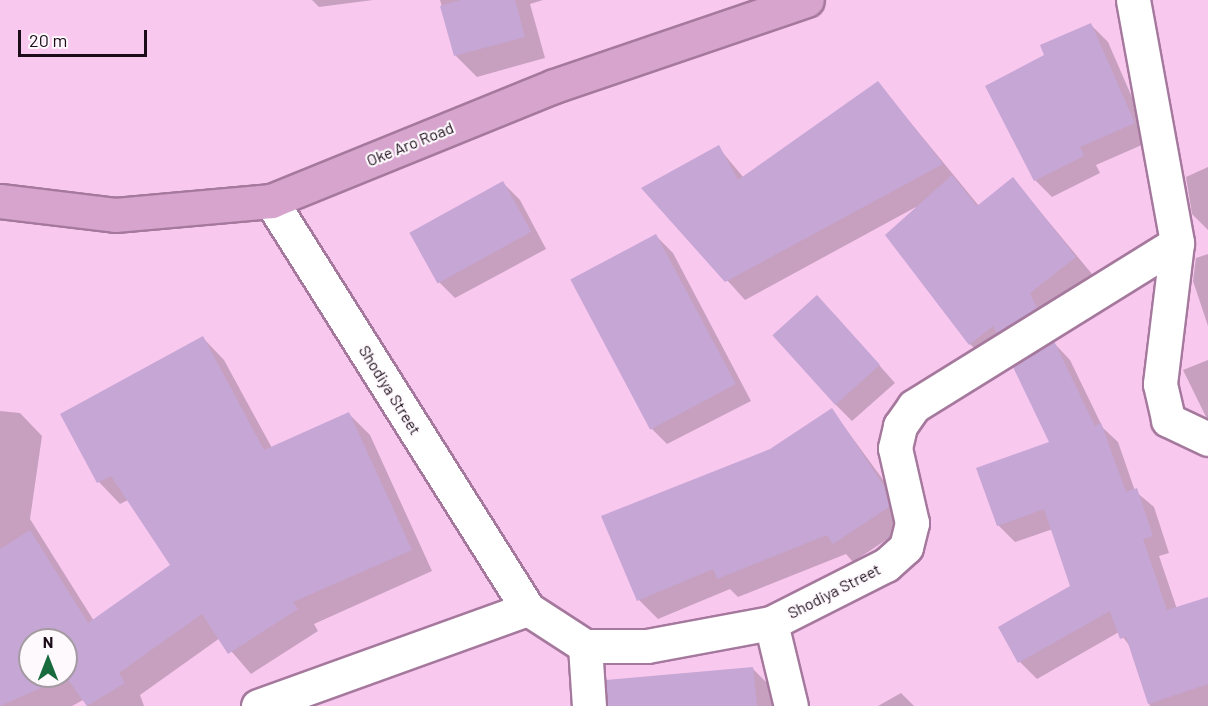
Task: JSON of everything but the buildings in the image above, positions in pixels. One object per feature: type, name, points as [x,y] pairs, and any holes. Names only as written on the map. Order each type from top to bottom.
[{"type":"main road","name":"Oke Aro Road","points":[[0,201],[115,215],[271,201],[554,86],[807,0]]},
{"type":"street","points":[[1133,0],[1177,243],[1160,384],[1168,420],[1208,439]]},
{"type":"street","name":"Shodiya Street","points":[[271,201],[528,609],[585,646],[647,646],[771,623],[886,565],[906,547],[912,523],[895,448],[900,426],[915,406],[1177,243]]},
{"type":"street","points":[[258,706],[528,609]]},
{"type":"street","points":[[771,623],[791,706]]},
{"type":"street","points":[[585,646],[589,706]]}]
